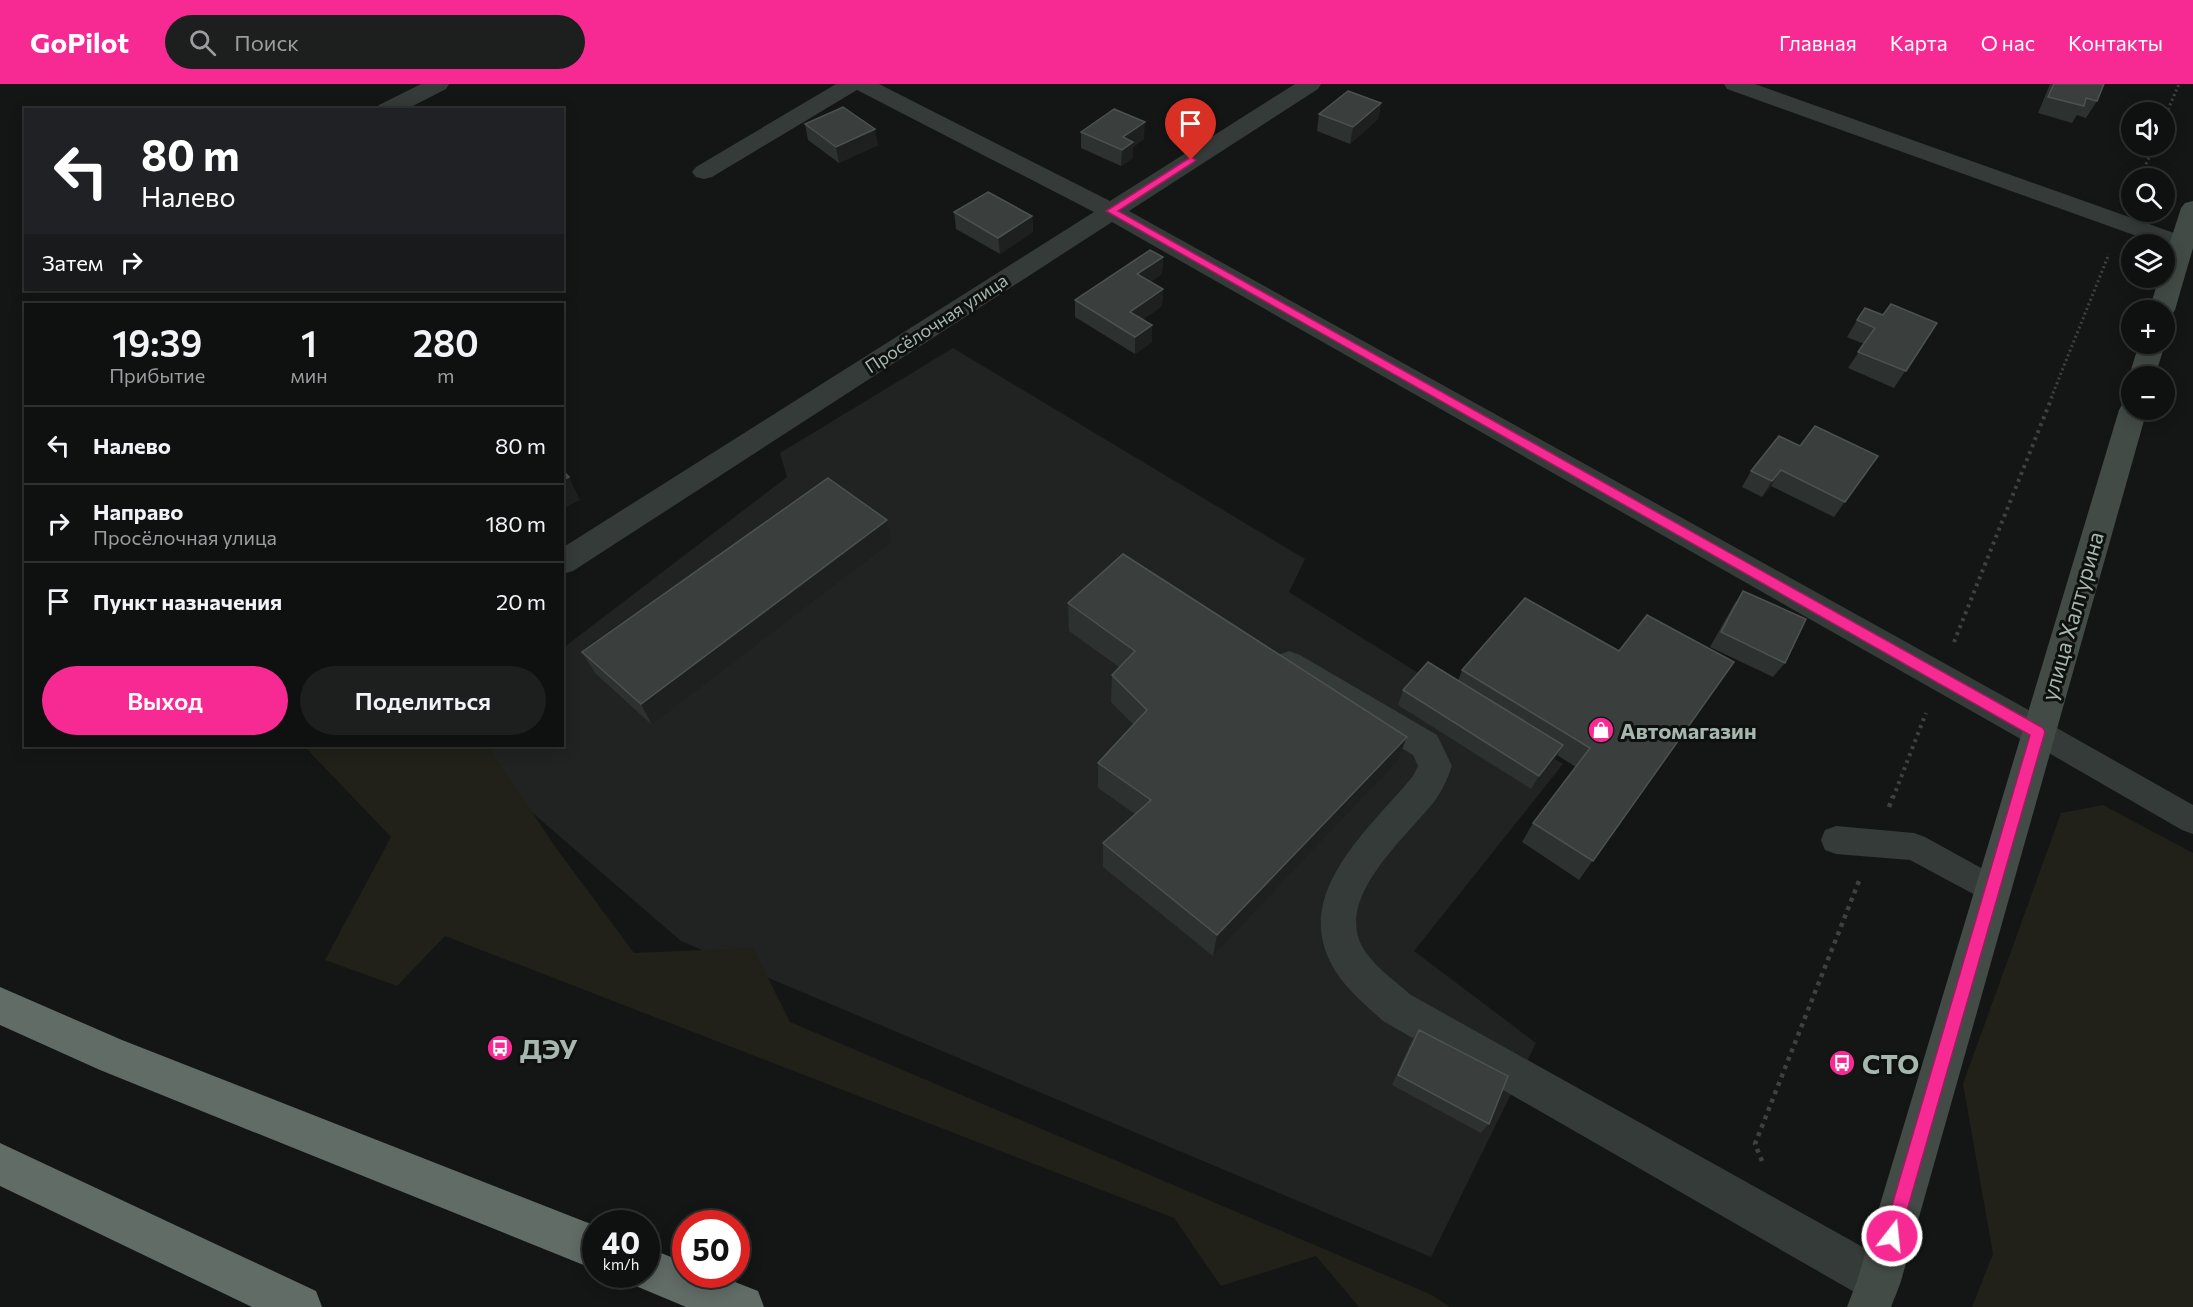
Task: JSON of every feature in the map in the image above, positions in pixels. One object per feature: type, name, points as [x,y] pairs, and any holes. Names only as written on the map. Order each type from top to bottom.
[{"type":"highway","points":[[0,1006],[114,1056],[582,1242]]},
{"type":"highway","points":[[13,1171],[300,1307]]},
{"type":"highway","points":[[660,1275],[742,1307]]},
{"type":"main road","points":[[2165,300],[2193,208]]},
{"type":"main road","name":"улица Халтурина","points":[[1874,1294],[2130,420]]},
{"type":"street","points":[[391,108],[438,84]]},
{"type":"street","points":[[704,172],[851,84]]},
{"type":"street","points":[[862,84],[1111,211],[2038,732]]},
{"type":"street","name":"Просёлочная улица","points":[[564,562],[1310,84]]},
{"type":"street","points":[[1735,84],[1760,89],[2181,244]]},
{"type":"street","points":[[1265,650],[1425,745],[1435,766],[1430,783],[1368,854],[1346,887],[1338,922],[1341,943],[1362,974],[1397,1008],[1874,1294]]},
{"type":"lane","points":[[2038,732],[2193,821]]},
{"type":"lane","points":[[1836,840],[1914,847],[1992,890]]},
{"type":"path","points":[[2171,102],[2179,84]]},
{"type":"shaded area","points":[[953,348],[1305,559],[1289,592],[1563,764],[1414,951],[1536,1043],[1431,1257],[681,941],[456,747],[564,747],[564,647],[787,477],[780,453]]},
{"type":"shaded area","points":[[305,747],[489,747],[556,848],[634,953],[753,948],[790,1022],[1432,1295],[1450,1307],[1359,1307],[1316,1256],[1221,1286],[1174,1218],[445,936],[397,986],[325,960],[391,837]]},
{"type":"shaded area","points":[[2103,805],[2193,853],[2193,1307],[1972,1307],[1993,1254],[1963,1084],[2061,813]]},
{"type":"building","points":[[2054,84],[2104,84],[2097,101],[2086,98],[2084,106],[2048,97]]},
{"type":"building","points":[[1348,91],[1381,103],[1353,127],[1319,114]]},
{"type":"building","points":[[843,107],[875,129],[836,147],[805,124]]},
{"type":"building","points":[[1114,109],[1145,122],[1123,137],[1133,142],[1122,150],[1081,132]]},
{"type":"building","points":[[988,192],[1032,216],[998,238],[954,212]]},
{"type":"building","points":[[1150,250],[1163,257],[1137,274],[1163,289],[1130,312],[1152,325],[1135,337],[1075,300]]},
{"type":"building","points":[[1891,304],[1937,323],[1906,371],[1858,352],[1875,328],[1857,320],[1865,308],[1883,315]]},
{"type":"building","points":[[1815,426],[1878,456],[1845,502],[1781,470],[1772,481],[1751,471],[1779,436],[1800,446]]},
{"type":"building","points":[[828,478],[887,520],[641,704],[582,652]]},
{"type":"building","points":[[1123,554],[1407,737],[1217,935],[1103,843],[1151,800],[1098,763],[1147,710],[1112,675],[1135,651],[1068,603]]},
{"type":"building","points":[[1743,591],[1806,619],[1785,663],[1721,632]]},
{"type":"building","name":"Автомагазин","points":[[1525,598],[1619,651],[1647,615],[1734,662],[1593,861],[1533,823],[1590,748],[1462,670]]},
{"type":"building","points":[[1428,662],[1563,745],[1539,776],[1403,690]]},
{"type":"building","points":[[1419,1030],[1508,1076],[1489,1124],[1398,1075]]},
{"type":"place","name":"Автомагазин","points":[[1601,730]]},
{"type":"place","name":"ДЭУ","points":[[500,1048]]},
{"type":"place","name":"СТО","points":[[1842,1063]]},
{"type":"route","points":[[1191,160],[1111,211],[2038,732],[1892,1236]]}]
